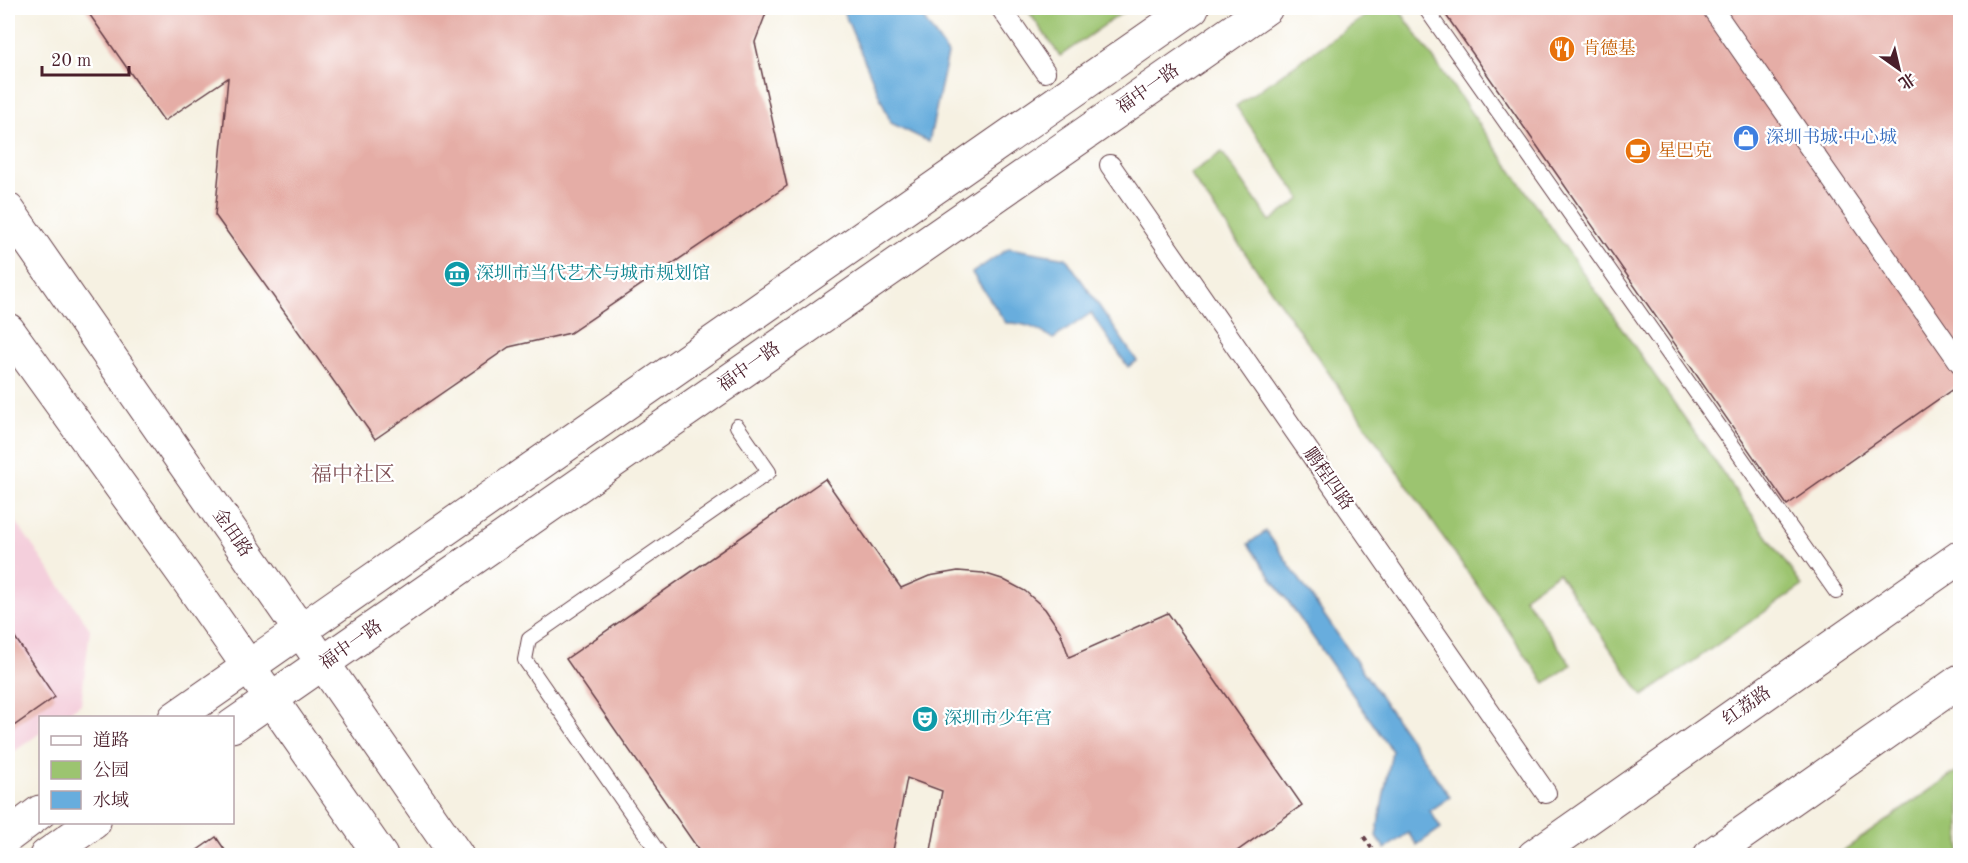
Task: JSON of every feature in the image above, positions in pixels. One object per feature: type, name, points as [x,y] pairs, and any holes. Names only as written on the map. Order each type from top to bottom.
[{"type":"street","points":[[1001,8],[1045,72]]},
{"type":"street","points":[[176,716],[1192,8]]},
{"type":"street","name":"福中一路","points":[[234,725],[1266,8]]},
{"type":"street","points":[[1712,8],[1960,363]]},
{"type":"street","name":"鹏程四路","points":[[1110,165],[1546,793]]},
{"type":"street","name":"金田路","points":[[8,210],[457,855]]},
{"type":"street","points":[[8,330],[183,573],[381,855]]},
{"type":"street","name":"红荔路","points":[[1534,855],[1960,557]]},
{"type":"street","points":[[1710,855],[1960,681]]},
{"type":"street","points":[[8,836],[39,813]]},
{"type":"street","points":[[46,855],[91,824]]},
{"type":"lane","points":[[1425,8],[1836,592]]},
{"type":"lane","points":[[661,855],[525,660],[529,639],[769,472],[737,426]]},
{"type":"path","points":[[1364,837],[1377,855]]},
{"type":"shaded area","points":[[8,510],[90,629],[81,704],[64,716],[39,716],[39,734],[8,756]]},
{"type":"green space","points":[[1026,8],[1129,8],[1060,56]]},
{"type":"green space","points":[[1377,8],[1398,8],[1802,586],[1643,696],[1558,573],[1524,597],[1571,665],[1545,683],[1190,174],[1222,152],[1270,221],[1301,199],[1236,106]]},
{"type":"green space","points":[[1960,769],[1960,855],[1837,855]]},
{"type":"water","points":[[842,8],[916,8],[948,54],[929,142],[891,123]]},
{"type":"water","points":[[1009,248],[1066,258],[1137,361],[1128,367],[1091,313],[1053,339],[1031,327],[1006,323],[972,273]]},
{"type":"water","points":[[1266,531],[1450,797],[1430,811],[1441,828],[1417,845],[1408,833],[1385,849],[1376,836],[1392,751],[1248,544]]},
{"type":"building","name":"深圳市当代艺术与城市规划馆","points":[[85,8],[768,8],[755,42],[787,186],[570,333],[509,347],[375,439],[215,215],[228,78],[164,121]]},
{"type":"building","name":"深圳书城·中心城","points":[[1441,8],[1960,8],[1960,384],[1787,505]]},
{"type":"building","name":"深圳市少年宫","points":[[825,479],[901,588],[929,576],[958,571],[983,573],[1002,579],[1025,591],[1045,609],[1060,631],[1069,657],[1168,613],[1302,805],[1230,856],[930,856],[942,791],[907,778],[892,856],[703,856],[566,659]]},
{"type":"building","points":[[8,627],[55,697],[8,730]]},
{"type":"building","points":[[216,837],[229,856],[189,856]]},
{"type":"place","name":"肯德基","points":[[1562,49]]},
{"type":"place","name":"深圳书城·中心城","points":[[1746,138]]},
{"type":"place","name":"星巴克","points":[[1638,151]]},
{"type":"place","name":"深圳市当代艺术与城市规划馆","points":[[457,274]]},
{"type":"place","name":"深圳市少年宫","points":[[925,719]]},
{"type":"district","name":"福中社区","points":[[353,475]]}]
